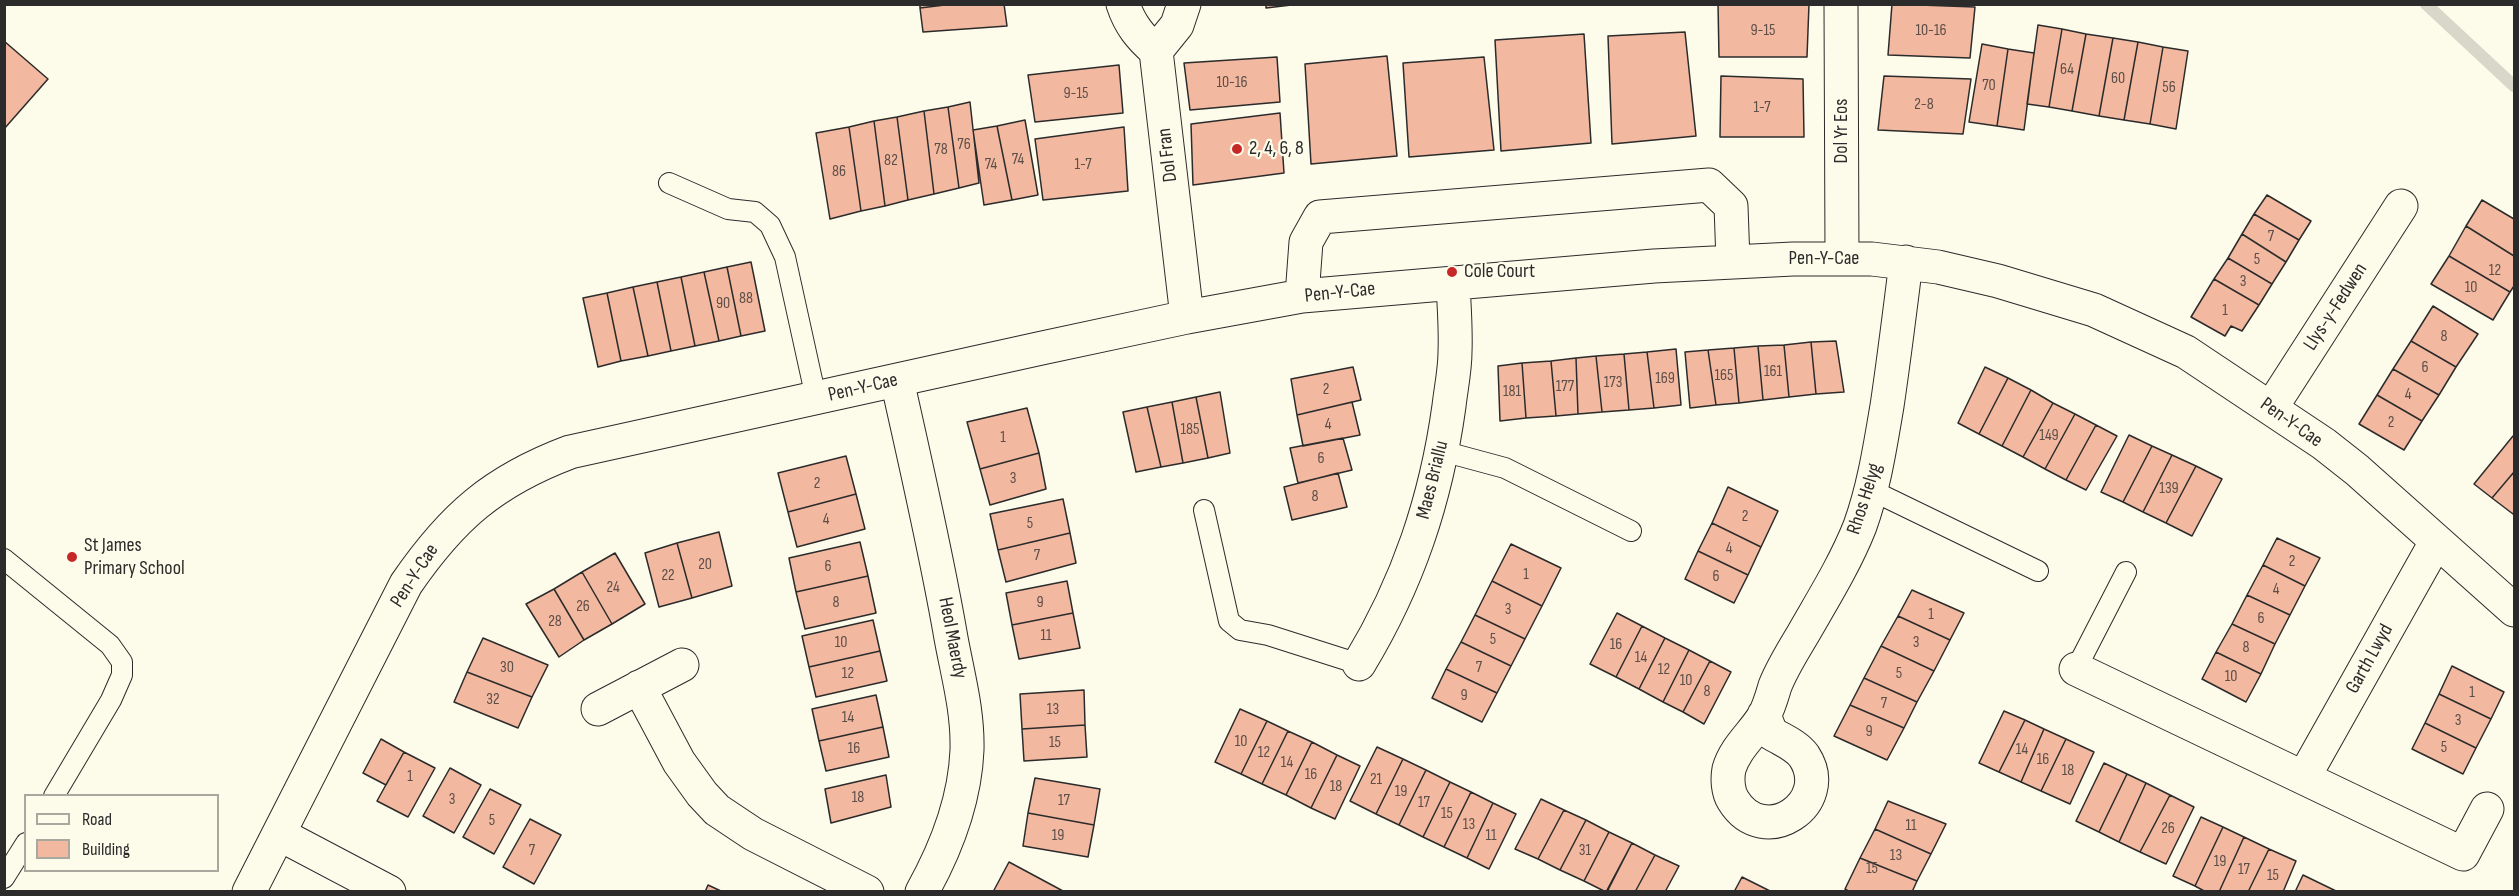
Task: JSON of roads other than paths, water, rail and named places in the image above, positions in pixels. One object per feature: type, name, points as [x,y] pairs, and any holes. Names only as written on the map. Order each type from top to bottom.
[{"type":"street","points":[[1123,4],[1129,22],[1140,37],[1156,51],[1177,25],[1184,4]]},
{"type":"street","name":"Dol Yr Eos","points":[[1841,4],[1842,258]]},
{"type":"street","name":"Dol Fran","points":[[1156,51],[1187,317]]},
{"type":"street","points":[[1302,296],[1306,242],[1320,217],[1709,185],[1731,206],[1733,261]]},
{"type":"street","name":"Llys-y-Fedwen","points":[[2271,408],[2401,206]]},
{"type":"street","name":"Pen-Y-Cae","points":[[249,891],[406,584],[427,553],[452,525],[508,479],[570,452],[1187,317],[1302,296],[1733,261],[1842,258],[1906,262],[1966,273],[2094,310],[2186,352],[2271,408],[2357,470],[2514,610]]},
{"type":"street","name":"Rhos Helyg","points":[[1764,716],[1777,682],[1832,583],[1859,526],[1877,469],[1906,262]]},
{"type":"street","name":"Maes Briallu","points":[[1359,664],[1382,625],[1410,565],[1435,483],[1442,451],[1455,351],[1453,283]]},
{"type":"street","name":"Heol Maerdy","points":[[897,380],[943,591],[964,697],[967,726],[964,778],[949,838],[922,891]]},
{"type":"street","name":"Garth Lwyd","points":[[2304,777],[2436,542]]},
{"type":"street","points":[[598,709],[682,665]]},
{"type":"street","points":[[2076,669],[2463,854],[2487,809]]},
{"type":"street","points":[[639,687],[680,762],[696,786],[717,810],[753,834],[867,891]]},
{"type":"street","points":[[279,834],[389,891]]},
{"type":"lane","points":[[669,183],[728,208],[755,212],[770,225],[785,257],[816,398]]},
{"type":"lane","points":[[1442,451],[1505,468],[1631,531]]},
{"type":"lane","points":[[1870,490],[2038,571]]},
{"type":"lane","points":[[1204,510],[1229,621],[1240,630],[1268,635],[1359,664]]},
{"type":"lane","points":[[4,559],[110,645],[122,662],[122,675],[111,700],[55,794]]},
{"type":"lane","points":[[2076,669],[2126,572]]},
{"type":"lane","points":[[4,878],[24,846]]},
{"type":"waterway","points":[[2426,4],[2514,86]]},
{"type":"place","name":"2, 4, 6, 8","points":[[1237,149]]},
{"type":"place","name":"Cole Court","points":[[1452,272]]},
{"type":"place","name":"St James Primary School","points":[[72,557]]}]
